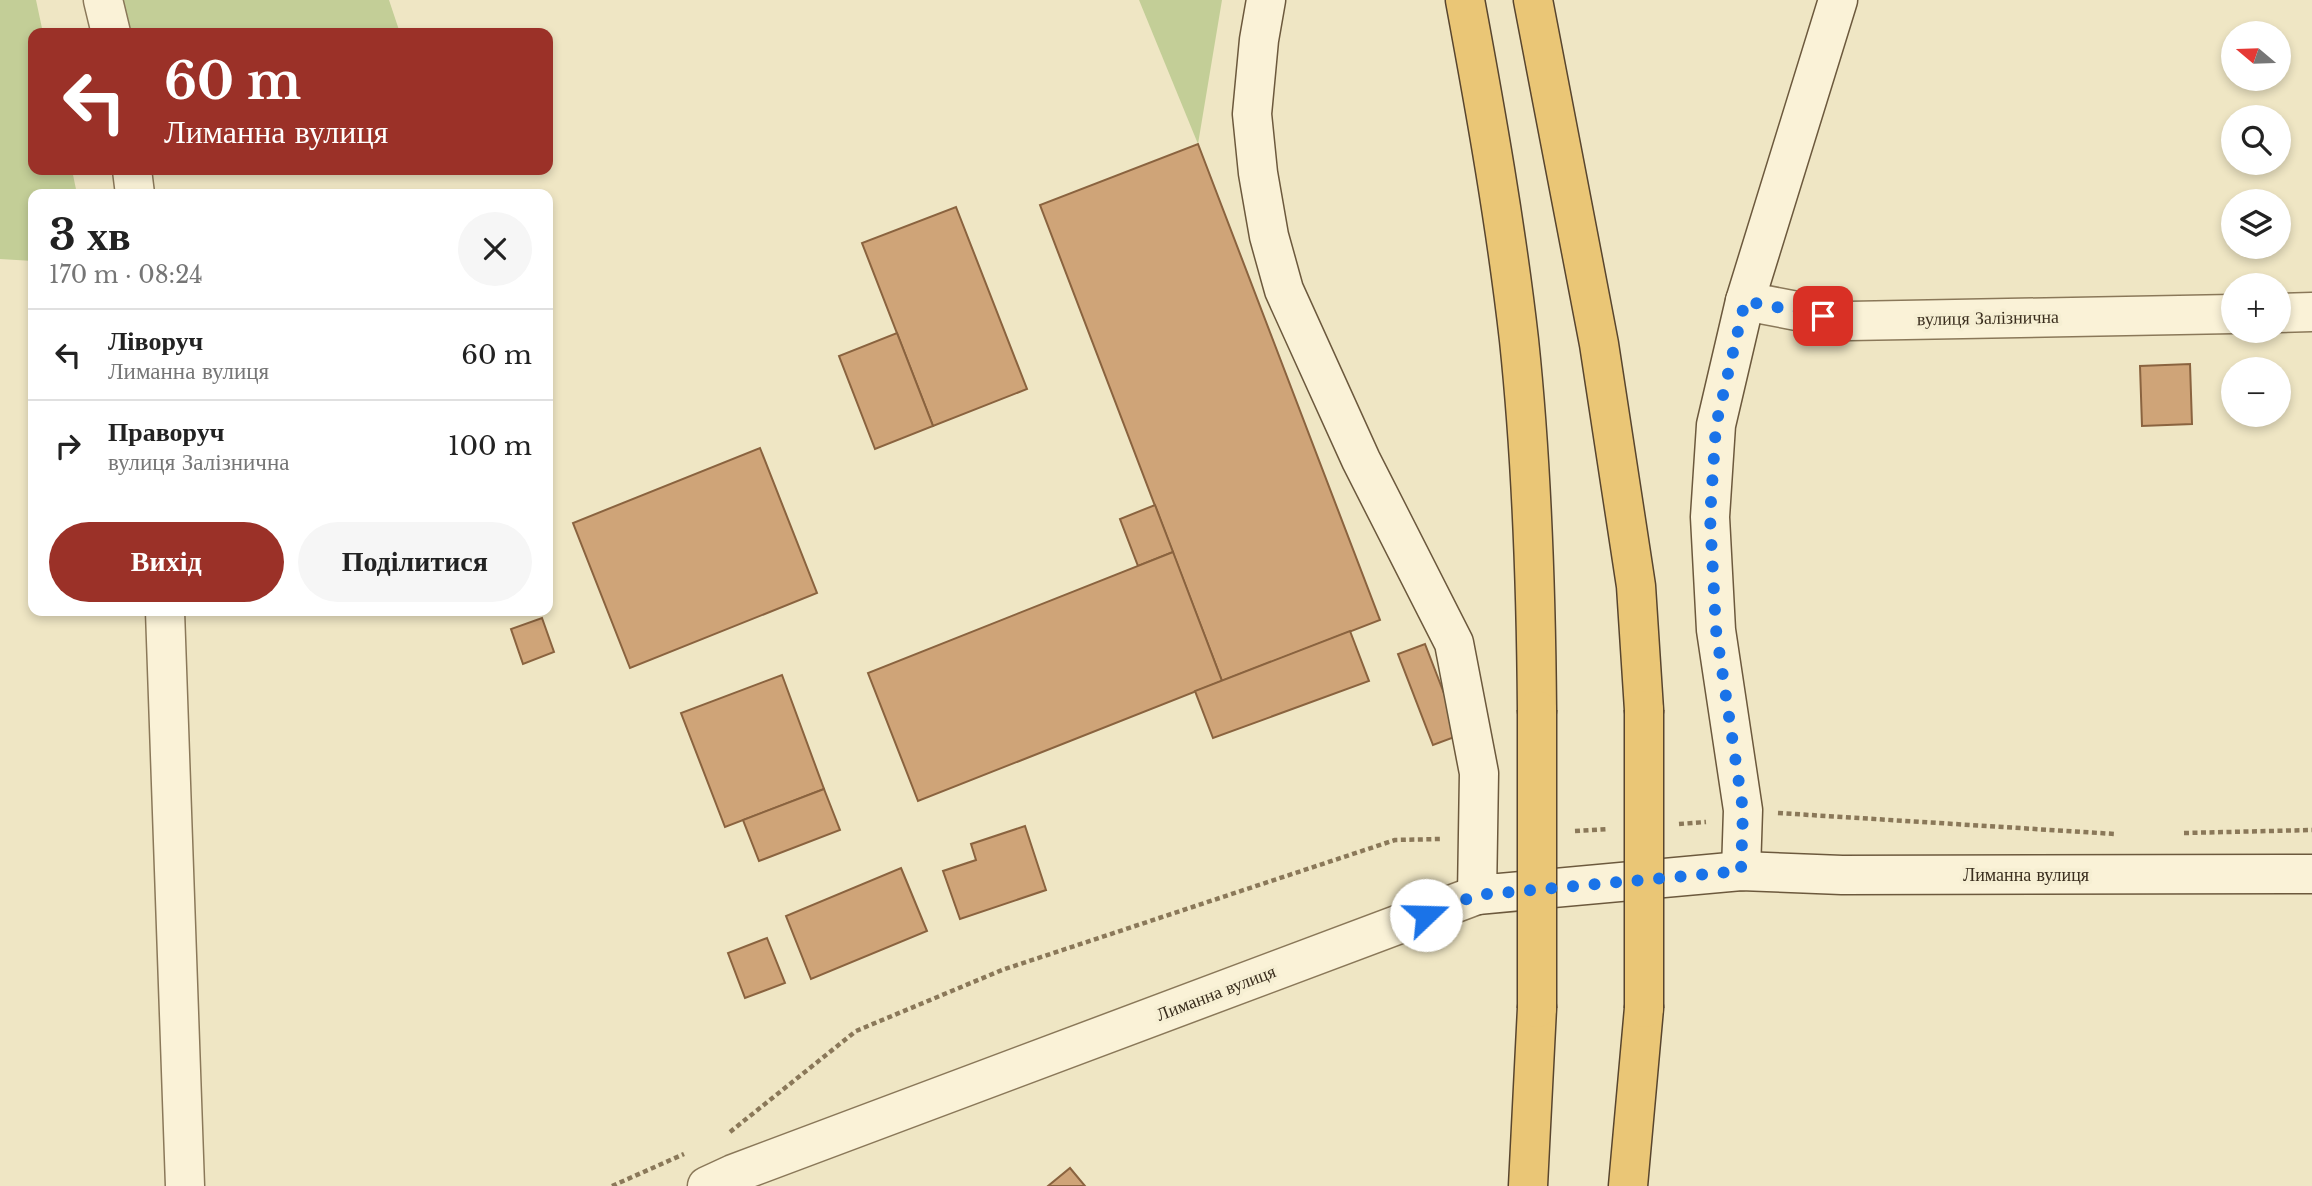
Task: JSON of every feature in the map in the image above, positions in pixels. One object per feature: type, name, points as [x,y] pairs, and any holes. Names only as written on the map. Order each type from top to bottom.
[{"type":"highway","points":[[1465,0],[1491,139],[1519,340],[1535,563],[1538,1008],[1528,1186]]},
{"type":"highway","points":[[1533,0],[1599,344],[1636,586],[1643,710],[1644,1008],[1629,1186]]},
{"type":"highway","points":[[1560,0],[1590,157],[1599,344]]},
{"type":"main road","points":[[103,0],[110,28]]},
{"type":"main road","points":[[1266,0],[1252,114],[1258,173],[1269,236],[1284,290],[1361,460],[1454,643],[1479,774],[1477,895]]},
{"type":"main road","points":[[1741,871],[1743,810],[1716,630],[1710,517],[1716,425],[1745,301],[1838,0]]},
{"type":"main road","name":"вулиця Залізнична","points":[[1745,301],[1849,321],[2221,314]]},
{"type":"main road","points":[[2291,313],[2312,312]]},
{"type":"main road","points":[[165,616],[185,1186]]},
{"type":"main road","name":"Лиманна вулиця","points":[[707,1186],[1477,895],[1741,871],[1842,875],[2312,874]]},
{"type":"path","points":[[1793,814],[2116,834]]},
{"type":"path","points":[[1667,825],[1708,822]]},
{"type":"path","points":[[1573,831],[1613,828]]},
{"type":"path","points":[[2181,833],[2312,830]]},
{"type":"path","points":[[729,1134],[856,1031],[1002,970],[1395,840],[1478,838]]},
{"type":"path","points":[[612,1186],[694,1149]]},
{"type":"green space","points":[[0,0],[36,0],[42,28],[28,28],[28,175],[73,175],[76,189],[28,189],[28,261],[0,259]]},
{"type":"green space","points":[[123,0],[389,0],[398,28],[129,28]]},
{"type":"green space","points":[[1139,0],[1222,0],[1198,144]]},
{"type":"building","points":[[1198,144],[1380,620],[1222,681],[1040,205]]},
{"type":"building","points":[[956,207],[1027,389],[933,426],[862,243]]},
{"type":"building","points":[[897,333],[933,426],[875,449],[839,356]]},
{"type":"building","points":[[2190,364],[2192,424],[2142,426],[2140,366]]},
{"type":"building","points":[[760,448],[817,593],[630,668],[573,523]]},
{"type":"building","points":[[1155,505],[1173,552],[1138,566],[1120,519]]},
{"type":"building","points":[[1173,552],[1222,681],[918,801],[868,673]]},
{"type":"building","points":[[542,618],[554,652],[523,664],[511,629]]},
{"type":"building","points":[[1350,631],[1369,681],[1213,738],[1195,691]]},
{"type":"building","points":[[1425,644],[1460,735],[1433,745],[1398,654]]},
{"type":"building","points":[[782,675],[824,789],[725,827],[681,713]]},
{"type":"building","points":[[824,789],[840,830],[759,861],[743,820]]},
{"type":"building","points":[[1025,826],[1046,890],[960,919],[943,871],[976,860],[971,844]]},
{"type":"building","points":[[901,868],[927,931],[811,979],[786,916]]},
{"type":"building","points":[[767,938],[785,983],[745,998],[728,953]]},
{"type":"building","points":[[1070,1168],[1085,1186],[1048,1186]]},
{"type":"route","points":[[1426,915],[1477,895],[1741,871],[1743,810],[1726,713],[1716,630],[1710,517],[1716,425],[1745,301],[1823,316]]}]
